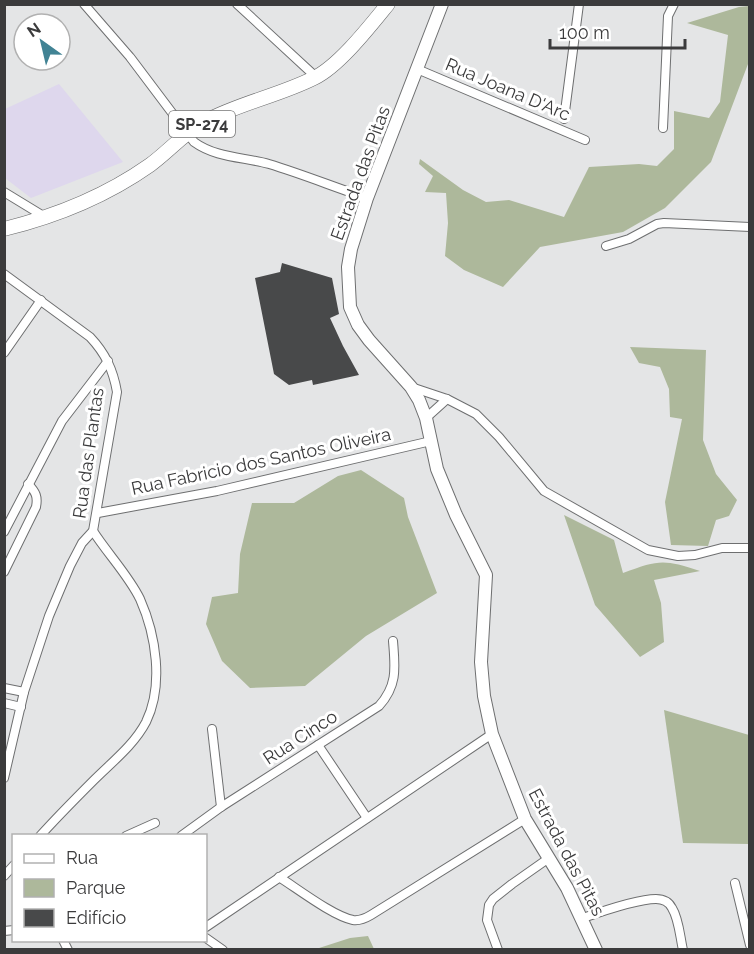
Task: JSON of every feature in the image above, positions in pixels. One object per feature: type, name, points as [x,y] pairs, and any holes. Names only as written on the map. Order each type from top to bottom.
[{"type":"main road","name":"SP-274","points":[[4,229],[47,218],[74,207],[153,163],[203,123],[236,107],[261,100],[316,77],[352,45],[388,4]]},
{"type":"street","points":[[84,4],[130,57],[194,142],[214,153],[272,165],[367,198]]},
{"type":"street","points":[[237,4],[316,77]]},
{"type":"street","name":"Estrada das Pitas","points":[[442,4],[367,198],[351,249],[348,267],[350,307],[358,325],[378,352],[411,387],[426,418],[437,469],[456,515],[486,575],[481,662],[484,696],[492,734],[525,819],[583,918],[596,950]]},
{"type":"street","points":[[564,119],[579,4]]},
{"type":"street","points":[[663,128],[669,35],[668,16],[674,4]]},
{"type":"street","name":"Rua Joana D'Arc","points":[[417,69],[585,140]]},
{"type":"street","points":[[6,194],[47,218]]},
{"type":"street","points":[[606,246],[629,239],[664,223],[750,227]]},
{"type":"street","name":"Rua das Plantas","points":[[4,274],[90,337],[108,361],[117,392],[98,513],[93,531],[82,543],[70,566],[49,616],[24,692],[4,778]]},
{"type":"street","points":[[4,353],[41,300]]},
{"type":"street","points":[[4,532],[62,422],[108,361]]},
{"type":"street","points":[[411,387],[447,399],[476,414],[487,423],[544,491],[648,550],[678,556],[695,555],[722,548],[750,548]]},
{"type":"street","points":[[426,418],[447,399]]},
{"type":"street","name":"Rua Fabricio dos Santos Oliveira","points":[[98,513],[237,486],[431,441]]},
{"type":"street","points":[[4,572],[36,507],[35,491],[28,484]]},
{"type":"street","points":[[42,834],[69,804],[132,743],[145,724],[152,708],[156,671],[155,647],[147,618],[139,597],[93,531]]},
{"type":"street","name":"Rua Cinco","points":[[184,834],[221,807],[379,706],[393,686],[395,667],[393,641]]},
{"type":"street","points":[[4,688],[24,692]]},
{"type":"street","points":[[4,703],[21,707]]},
{"type":"street","points":[[212,729],[221,807]]},
{"type":"street","points":[[207,926],[492,734]]},
{"type":"street","points":[[318,745],[367,818]]},
{"type":"street","points":[[279,877],[340,915],[359,920],[371,915],[525,819]]},
{"type":"street","points":[[130,834],[155,823]]},
{"type":"street","points":[[498,950],[487,920],[489,905],[500,894],[549,858]]},
{"type":"street","points":[[735,884],[750,945]]},
{"type":"street","points":[[583,918],[643,901],[663,900],[670,904],[674,912],[682,950]]},
{"type":"street","points":[[207,939],[223,950]]},
{"type":"shaded area","points":[[59,84],[123,162],[31,198],[5,178],[5,109]]},
{"type":"green space","points":[[749,6],[749,64],[711,162],[665,208],[623,232],[540,247],[503,287],[464,270],[445,256],[448,223],[446,193],[425,192],[433,176],[419,164],[420,159],[463,190],[486,202],[509,200],[564,217],[589,167],[639,164],[657,166],[674,149],[674,111],[709,118],[720,102],[728,35],[687,23]]},
{"type":"green space","points":[[630,347],[706,350],[703,440],[716,474],[737,500],[729,516],[716,520],[708,546],[671,545],[665,502],[682,419],[670,417],[669,389],[660,367],[639,363]]},
{"type":"green space","points":[[361,470],[404,498],[408,517],[437,593],[366,636],[305,686],[250,688],[222,661],[206,624],[212,597],[238,593],[240,554],[252,503],[294,503],[338,476]]},
{"type":"green space","points":[[564,515],[614,540],[623,573],[653,563],[677,564],[700,571],[654,580],[661,603],[664,642],[640,657],[595,605]]},
{"type":"green space","points":[[664,710],[749,735],[749,844],[683,843]]},
{"type":"green space","points":[[368,936],[374,949],[316,949],[350,938]]},
{"type":"building","points":[[282,263],[332,278],[339,314],[330,318],[359,375],[313,385],[312,380],[289,385],[274,374],[255,278],[280,272]]}]
